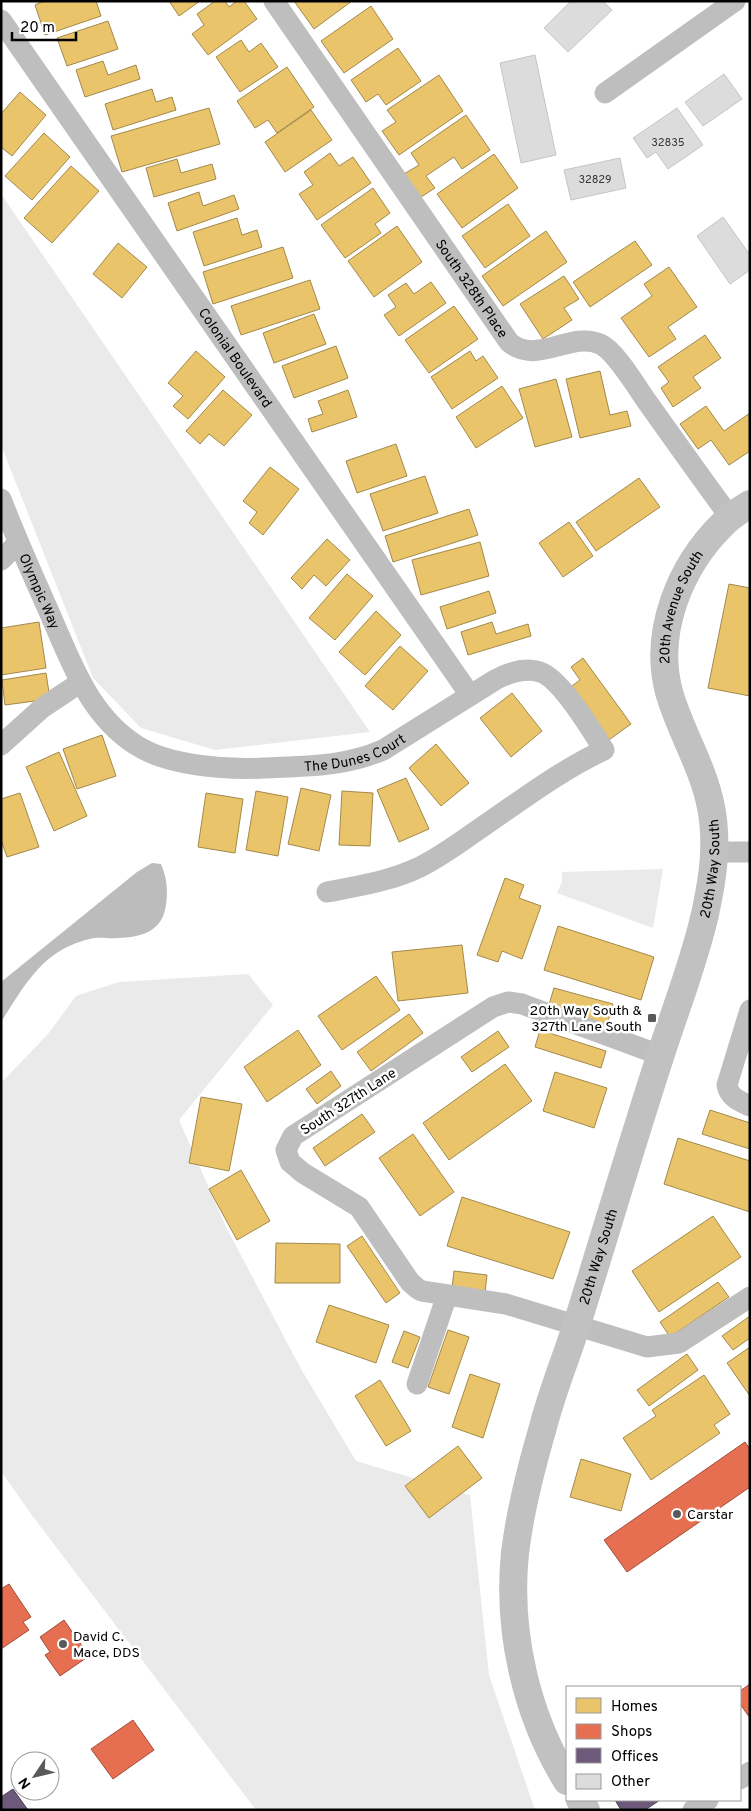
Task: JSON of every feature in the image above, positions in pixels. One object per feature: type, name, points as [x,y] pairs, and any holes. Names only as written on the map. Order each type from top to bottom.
[{"type":"street","name":"South 328th Place","points":[[274,1],[508,342],[517,349],[528,351],[583,341],[595,343],[606,348],[740,511]]},
{"type":"street","points":[[605,93],[735,1]]},
{"type":"street","name":"Colonial Boulevard","points":[[1,20],[470,695]]},
{"type":"street","name":"Olympic Way","points":[[1,499],[18,543],[80,682]]},
{"type":"street","name":"20th Avenue South","points":[[684,732],[669,693],[666,675],[665,649],[669,621],[681,582],[691,564],[706,542],[740,511]]},
{"type":"street","points":[[1,560],[18,543]]},
{"type":"street","name":"The Dunes Court","points":[[80,682],[95,706],[110,724],[135,745],[147,751],[181,761],[236,769],[328,765],[366,758],[401,740],[495,680],[520,671],[540,672],[550,678],[570,700],[604,750],[576,764],[450,849],[419,867],[368,884],[327,892]]},
{"type":"street","points":[[1,744],[42,708],[80,682]]},
{"type":"street","name":"20th Way South","points":[[566,1779],[548,1748],[526,1688],[517,1632],[513,1585],[518,1534],[543,1426],[660,1055],[693,962],[714,870],[714,826],[710,803],[684,732]]},
{"type":"street","points":[[715,852],[750,852]]},
{"type":"street","name":"South 327th Lane","points":[[660,1055],[522,1004],[506,1002],[495,1006],[436,1043],[293,1136],[286,1150],[287,1156],[293,1165],[359,1207],[410,1282],[418,1289],[506,1304],[644,1346],[675,1344],[686,1339],[750,1297]]},
{"type":"street","points":[[750,1010],[726,1085],[732,1096],[750,1106]]},
{"type":"street","points":[[417,1384],[447,1295]]},
{"type":"street","points":[[693,1810],[706,1801]]},
{"type":"shaded area","points":[[1,194],[370,732],[215,750],[141,728],[93,678],[1,445]]},
{"type":"shaded area","points":[[152,863],[161,864],[165,874],[167,889],[164,914],[155,927],[135,936],[91,939],[65,948],[36,971],[21,990],[1,1022],[1,982],[137,872]]},
{"type":"shaded area","points":[[663,869],[653,928],[557,893],[562,882],[562,872]]},
{"type":"shaded area","points":[[248,974],[273,1005],[179,1120],[226,1227],[301,1369],[356,1461],[470,1495],[489,1675],[535,1810],[256,1810],[31,1514],[1,1471],[1,1083],[48,1034],[76,996],[119,982]]},
{"type":"building: Homes","points":[[44,1],[96,1],[101,16],[45,35],[35,5]]},
{"type":"building: Homes","points":[[169,1],[200,1],[179,16]]},
{"type":"building: Homes","points":[[215,1],[225,1],[229,7],[237,1],[244,1],[257,19],[208,55],[192,34],[204,25],[197,14]]},
{"type":"building: Homes","points":[[294,1],[352,1],[314,29]]},
{"type":"building: Homes","points":[[371,6],[393,39],[344,73],[321,41]]},
{"type":"building: Homes","points":[[108,21],[118,49],[67,66],[57,38]]},
{"type":"building: Homes","points":[[241,40],[249,52],[261,43],[278,67],[240,92],[216,57]]},
{"type":"building: Homes","points":[[398,48],[421,81],[386,105],[378,94],[366,102],[351,80]]},
{"type":"building: Homes","points":[[103,61],[108,75],[136,65],[140,79],[85,97],[76,70]]},
{"type":"building: Homes","points":[[287,67],[314,107],[277,133],[268,120],[255,128],[237,101]]},
{"type":"building: Homes","points":[[439,75],[463,111],[399,155],[382,131],[396,122],[387,110]]},
{"type":"building: Homes","points":[[152,89],[156,102],[172,97],[176,110],[113,130],[105,104]]},
{"type":"building: Homes","points":[[20,92],[46,115],[12,156],[1,147],[1,114]]},
{"type":"building: Homes","points":[[209,108],[220,144],[122,172],[111,136]]},
{"type":"building: Homes","points":[[311,110],[332,140],[285,172],[265,142]]},
{"type":"building: Homes","points":[[466,115],[490,150],[462,169],[454,157],[426,176],[435,188],[421,197],[404,174],[419,165],[411,153]]},
{"type":"building: Homes","points":[[44,133],[70,157],[32,200],[5,176]]},
{"type":"building: Homes","points":[[330,153],[339,166],[353,157],[371,183],[317,220],[299,194],[313,185],[304,172]]},
{"type":"building: Homes","points":[[494,154],[518,188],[462,228],[437,194]]},
{"type":"building: Homes","points":[[177,159],[181,173],[212,164],[216,179],[154,197],[146,168]]},
{"type":"building: Homes","points":[[71,166],[99,191],[52,243],[24,218]]},
{"type":"building: Homes","points":[[373,188],[390,213],[375,224],[381,233],[345,258],[321,225]]},
{"type":"building: Homes","points":[[199,192],[203,206],[234,195],[239,209],[177,231],[168,203]]},
{"type":"building: Homes","points":[[508,204],[530,236],[485,268],[462,236]]},
{"type":"building: Homes","points":[[237,218],[242,235],[257,230],[262,247],[204,266],[193,232]]},
{"type":"building: Homes","points":[[397,226],[422,262],[374,297],[348,261]]},
{"type":"building: Homes","points":[[546,231],[567,262],[503,306],[482,276]]},
{"type":"building: Homes","points":[[635,241],[652,265],[590,307],[573,282]]},
{"type":"building: Homes","points":[[118,243],[147,267],[122,298],[93,274]]},
{"type":"building: Homes","points":[[283,247],[293,278],[213,304],[203,272]]},
{"type":"building: Homes","points":[[669,267],[697,307],[668,327],[676,339],[649,357],[621,318],[652,296],[644,284]]},
{"type":"building: Homes","points":[[564,276],[579,299],[564,308],[572,320],[543,339],[520,304]]},
{"type":"building: Homes","points":[[310,280],[320,309],[241,335],[231,306]]},
{"type":"building: Homes","points":[[431,282],[446,303],[399,336],[384,315],[396,307],[388,295],[406,283],[414,294]]},
{"type":"building: Homes","points":[[454,306],[478,339],[429,373],[405,340]]},
{"type":"building: Homes","points":[[314,314],[326,344],[274,363],[263,333]]},
{"type":"building: Homes","points":[[705,335],[721,358],[693,377],[701,388],[673,407],[661,388],[669,382],[658,367]]},
{"type":"building: Homes","points":[[336,346],[348,378],[294,398],[282,366]]},
{"type":"building: Homes","points":[[196,351],[225,377],[188,419],[173,406],[183,396],[168,383]]},
{"type":"building: Homes","points":[[470,351],[476,361],[483,356],[498,378],[452,409],[431,377]]},
{"type":"building: Homes","points":[[600,371],[610,415],[627,411],[631,426],[580,438],[566,379]]},
{"type":"building: Homes","points":[[556,379],[572,437],[535,447],[519,389]]},
{"type":"building: Homes","points":[[502,386],[523,418],[476,448],[456,417]]},
{"type":"building: Homes","points":[[223,390],[252,415],[224,446],[209,434],[200,444],[186,431]]},
{"type":"building: Homes","points":[[348,390],[357,417],[312,432],[308,419],[323,414],[318,401]]},
{"type":"building: Homes","points":[[706,406],[724,431],[750,413],[750,451],[729,465],[711,440],[698,449],[680,424]]},
{"type":"building: Homes","points":[[396,444],[407,476],[357,493],[346,461]]},
{"type":"building: Homes","points":[[270,467],[299,489],[263,535],[249,523],[257,512],[243,501]]},
{"type":"building: Homes","points":[[425,476],[438,513],[383,531],[370,494]]},
{"type":"building: Homes","points":[[639,478],[660,507],[596,551],[576,522]]},
{"type":"building: Homes","points":[[469,509],[478,535],[393,562],[385,536]]},
{"type":"building: Homes","points":[[569,522],[593,556],[563,577],[539,543]]},
{"type":"building: Homes","points":[[327,539],[350,560],[326,586],[314,575],[302,589],[291,578]]},
{"type":"building: Homes","points":[[480,542],[489,576],[421,595],[412,560]]},
{"type":"building: Homes","points":[[347,574],[373,596],[335,640],[309,618]]},
{"type":"building: Homes","points":[[729,584],[750,588],[750,696],[708,688]]},
{"type":"building: Homes","points":[[489,591],[496,613],[447,629],[440,607]]},
{"type":"building: Homes","points":[[376,611],[401,635],[365,675],[339,652]]},
{"type":"building: Homes","points":[[39,622],[46,668],[1,675],[1,628]]},
{"type":"building: Homes","points":[[492,622],[496,634],[528,624],[531,636],[468,655],[461,632]]},
{"type":"building: Homes","points":[[400,646],[428,671],[393,710],[365,686]]},
{"type":"building: Homes","points":[[583,658],[631,724],[606,742],[568,689],[580,680],[571,667]]},
{"type":"building: Homes","points":[[46,673],[50,699],[5,705],[2,680]]},
{"type":"building: Homes","points":[[512,693],[542,731],[511,757],[480,718]]},
{"type":"building: Homes","points":[[102,735],[116,776],[77,789],[63,749]]},
{"type":"building: Homes","points":[[436,744],[469,783],[441,806],[409,768]]},
{"type":"building: Homes","points":[[59,752],[87,816],[54,831],[26,767]]},
{"type":"building: Homes","points":[[406,778],[429,829],[399,842],[377,790]]},
{"type":"building: Homes","points":[[301,788],[331,795],[319,851],[288,844]]},
{"type":"building: Homes","points":[[256,791],[288,797],[278,856],[246,850]]},
{"type":"building: Homes","points":[[342,791],[373,793],[370,846],[339,845]]},
{"type":"building: Homes","points":[[20,793],[39,847],[7,857],[1,840],[1,799]]},
{"type":"building: Homes","points":[[206,793],[243,799],[235,853],[198,847]]},
{"type":"building: Homes","points":[[505,878],[524,885],[519,898],[541,906],[522,959],[502,951],[498,962],[477,955]]},
{"type":"building: Homes","points":[[558,926],[654,957],[641,1000],[544,970]]},
{"type":"building: Homes","points":[[462,945],[468,993],[398,1001],[392,952]]},
{"type":"building: Homes","points":[[376,976],[400,1010],[342,1050],[318,1016]]},
{"type":"building: Homes","points":[[554,988],[613,1004],[607,1025],[548,1008]]},
{"type":"building: Homes","points":[[409,1014],[423,1033],[371,1071],[357,1052]]},
{"type":"building: Homes","points":[[298,1030],[321,1065],[267,1102],[244,1067]]},
{"type":"building: Homes","points":[[540,1030],[606,1051],[601,1068],[535,1047]]},
{"type":"building: Homes","points":[[498,1031],[509,1047],[472,1072],[461,1057]]},
{"type":"building: Homes","points":[[505,1064],[532,1101],[449,1160],[423,1123]]},
{"type":"building: Homes","points":[[331,1071],[341,1086],[317,1104],[306,1089]]},
{"type":"building: Homes","points":[[555,1072],[607,1088],[594,1128],[543,1111]]},
{"type":"building: Homes","points":[[201,1097],[242,1104],[229,1171],[189,1163]]},
{"type":"building: Homes","points":[[710,1110],[750,1123],[750,1149],[702,1134]]},
{"type":"building: Homes","points":[[362,1114],[375,1132],[325,1166],[313,1148]]},
{"type":"building: Homes","points":[[413,1134],[454,1192],[420,1216],[379,1158]]},
{"type":"building: Homes","points":[[678,1138],[750,1161],[750,1212],[664,1184]]},
{"type":"building: Homes","points":[[241,1170],[270,1221],[237,1240],[209,1189]]},
{"type":"building: Homes","points":[[462,1197],[570,1232],[553,1279],[447,1246]]},
{"type":"building: Homes","points":[[713,1216],[741,1257],[659,1312],[632,1271]]},
{"type":"building: Homes","points":[[362,1236],[400,1293],[386,1303],[347,1246]]},
{"type":"building: Homes","points":[[276,1243],[340,1244],[340,1283],[275,1283]]},
{"type":"building: Homes","points":[[454,1271],[487,1275],[485,1292],[452,1288]]},
{"type":"building: Homes","points":[[718,1282],[729,1297],[670,1337],[660,1322]]},
{"type":"building: Homes","points":[[329,1305],[389,1325],[376,1363],[316,1342]]},
{"type":"building: Homes","points":[[750,1316],[750,1338],[733,1350],[722,1336]]},
{"type":"building: Homes","points":[[448,1330],[469,1337],[449,1394],[428,1387]]},
{"type":"building: Homes","points":[[404,1331],[420,1337],[408,1368],[392,1362]]},
{"type":"building: Homes","points":[[750,1347],[750,1396],[727,1363]]},
{"type":"building: Homes","points":[[687,1354],[698,1370],[649,1406],[637,1390]]},
{"type":"building: Homes","points":[[470,1374],[500,1384],[483,1438],[452,1427]]},
{"type":"building: Homes","points":[[704,1375],[730,1414],[714,1425],[720,1433],[651,1480],[623,1438],[656,1416],[652,1410]]},
{"type":"building: Homes","points":[[380,1380],[411,1431],[386,1446],[355,1396]]},
{"type":"building: Homes","points":[[458,1446],[482,1478],[429,1518],[405,1486]]},
{"type":"building: Homes","points":[[581,1459],[631,1474],[621,1511],[570,1497]]},
{"type":"building: Shops","name":"Carstar","points":[[745,1442],[750,1449],[750,1487],[627,1572],[604,1540]]},
{"type":"building: Shops","points":[[9,1584],[31,1617],[23,1622],[29,1630],[1,1649],[1,1589]]},
{"type":"building: Shops","name":"David C. Mace, DDS","points":[[64,1620],[89,1656],[60,1676],[45,1655],[50,1652],[40,1637]]},
{"type":"building: Shops","points":[[750,1684],[750,1718],[741,1705],[741,1690]]},
{"type":"building: Shops","points":[[133,1720],[154,1750],[113,1779],[91,1749]]},
{"type":"building: Offices","points":[[10,1791],[10,1801],[22,1801],[28,1810],[1,1810],[1,1797]]},
{"type":"building: Offices","points":[[616,1801],[658,1801],[645,1810],[621,1810]]},
{"type":"building: Other","points":[[571,1],[603,1],[612,10],[568,52],[544,28]]},
{"type":"building: Other","points":[[535,55],[556,155],[521,163],[500,63]]},
{"type":"building: Other","points":[[724,74],[742,99],[703,126],[685,102]]},
{"type":"building: Other","points":[[677,108],[703,145],[668,169],[656,152],[647,158],[633,138]]},
{"type":"building: Other","points":[[620,158],[626,188],[571,200],[564,170]]},
{"type":"building: Other","points":[[723,217],[750,255],[750,270],[730,284],[697,236]]},
{"type":"place","name":"20th Way South & 327th Lane South","points":[[652,1018]]},
{"type":"place","name":"Carstar","points":[[677,1514]]},
{"type":"place","name":"David C. Mace, DDS","points":[[63,1644]]}]
